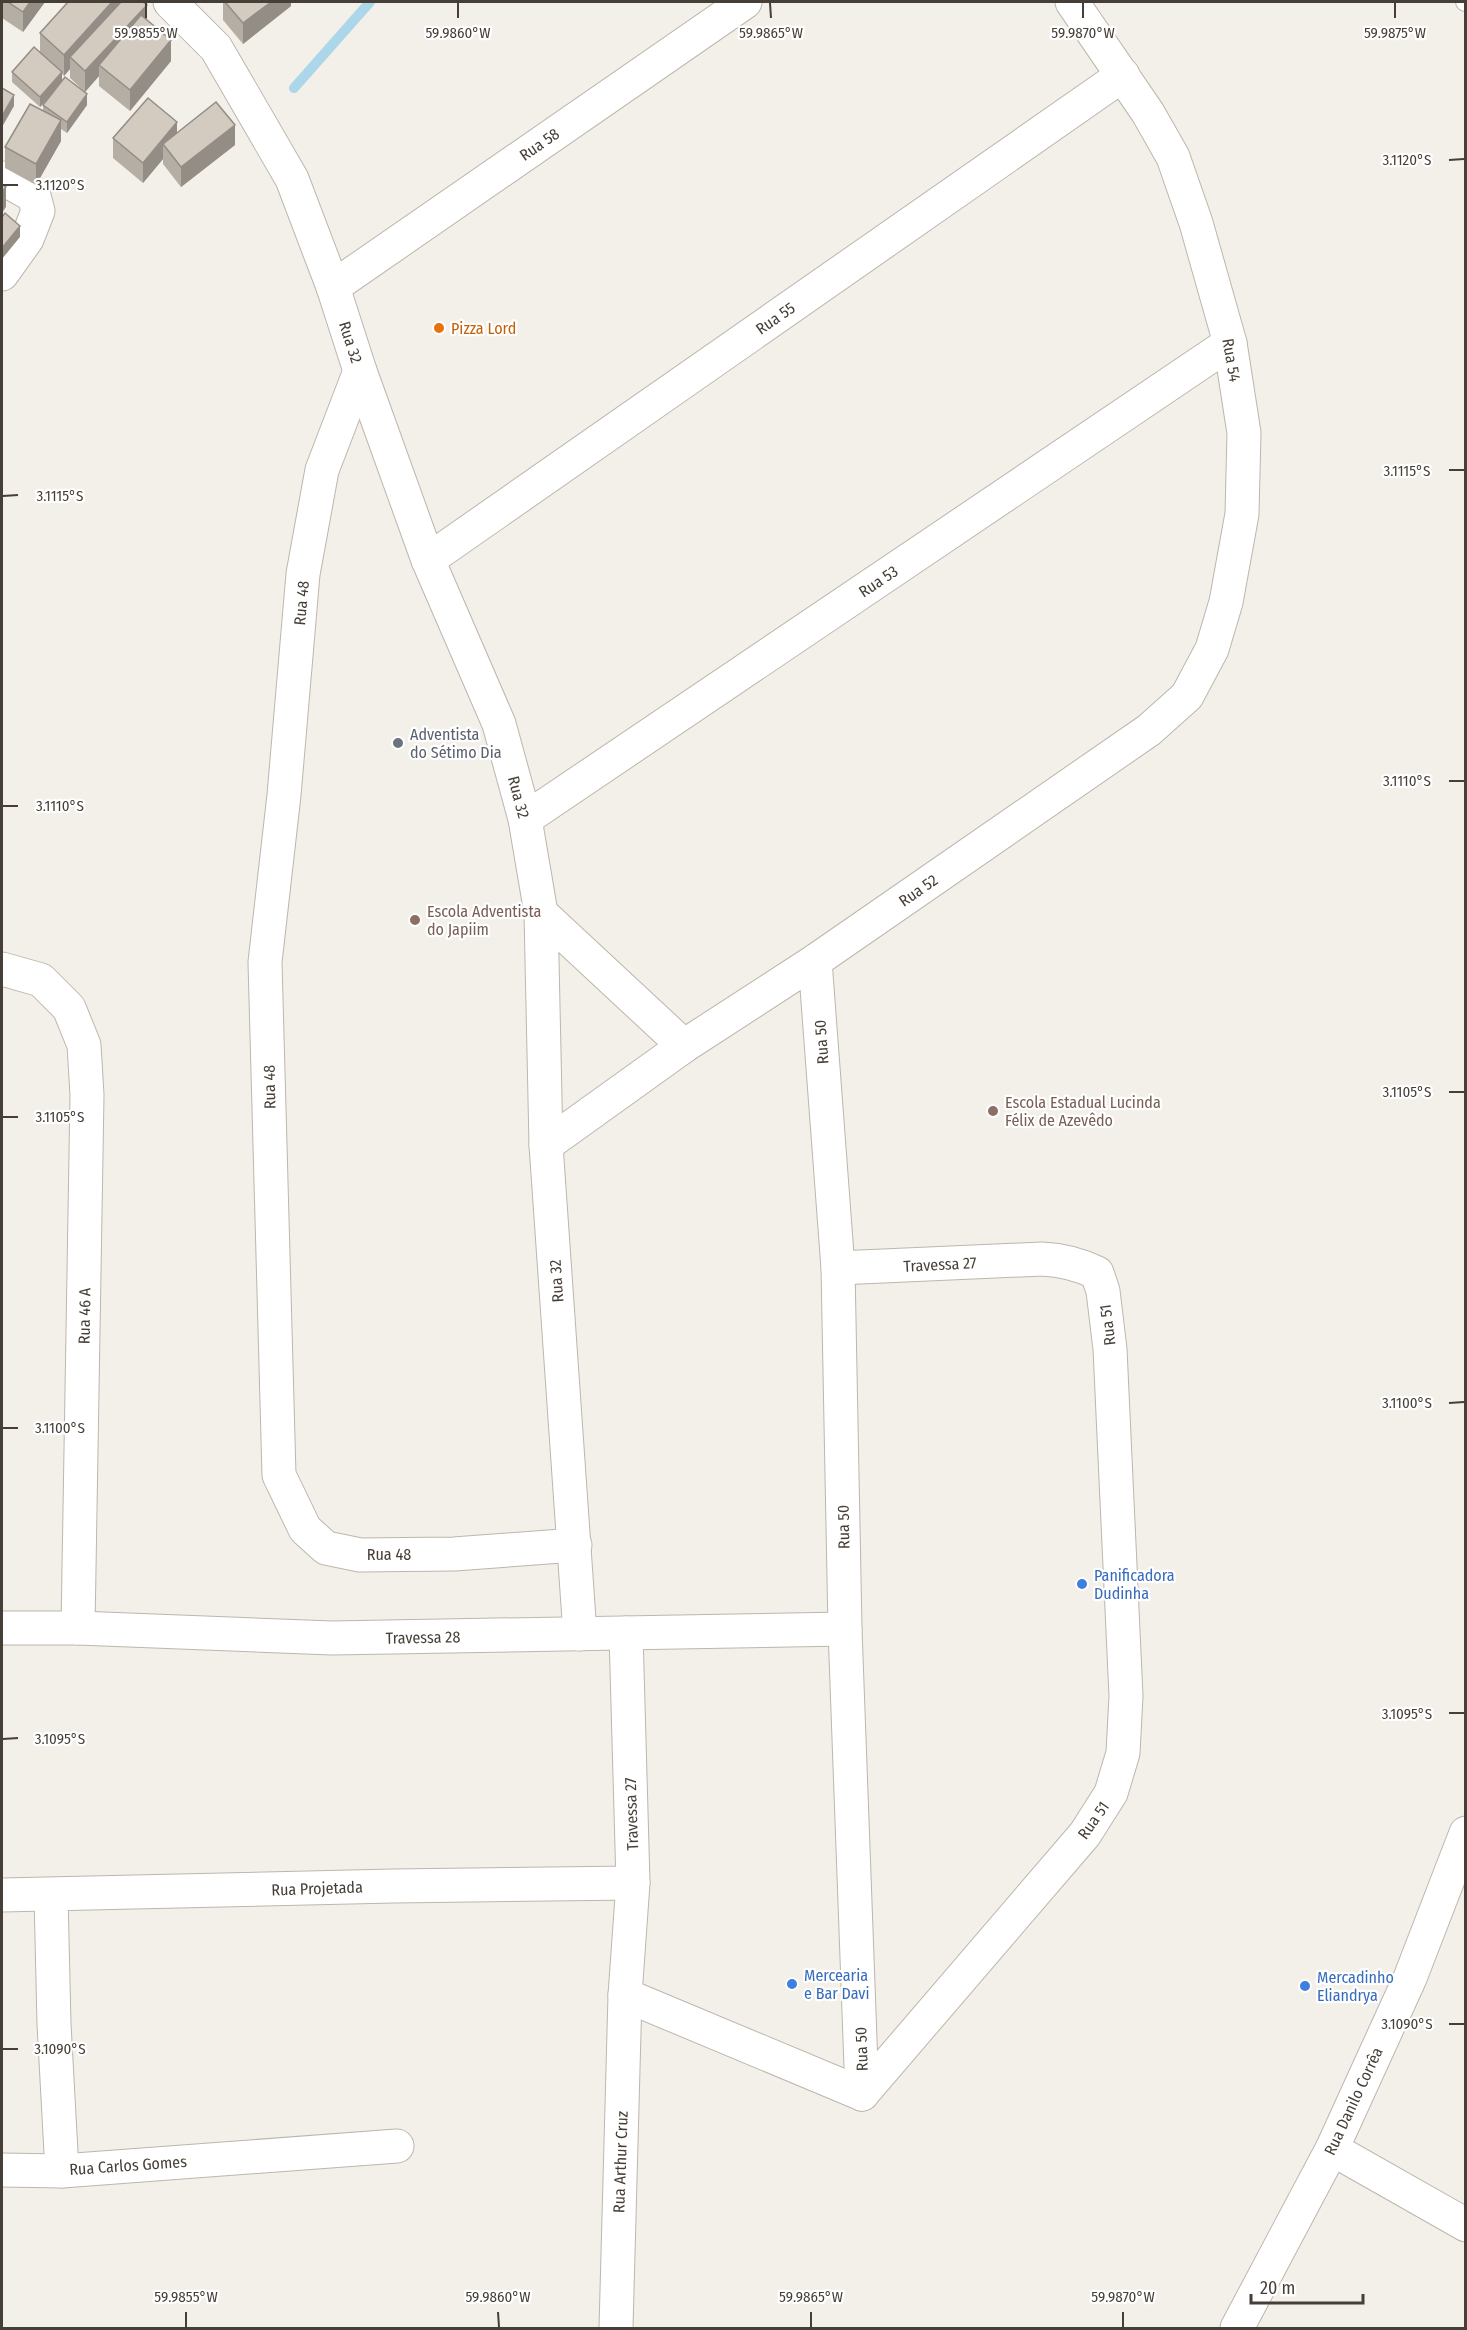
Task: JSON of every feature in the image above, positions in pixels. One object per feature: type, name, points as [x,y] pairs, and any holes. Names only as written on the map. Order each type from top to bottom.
[{"type":"street","name":"Rua 32","points":[[170,2],[216,48],[287,169],[333,287],[360,371],[428,560],[499,724],[525,819],[541,913],[546,1145],[580,1634]]},
{"type":"street","name":"Rua 58","points":[[333,287],[745,2]]},
{"type":"street","name":"Rua 54","points":[[1072,2],[1123,75],[1173,157],[1197,223],[1230,342],[1244,433],[1242,514],[1226,602],[1212,649],[1187,696],[1149,730]]},
{"type":"street","name":"Rua 55","points":[[428,560],[1123,75]]},
{"type":"street","points":[[2,178],[34,196],[38,211],[27,239],[2,274]]},
{"type":"street","name":"Rua 53","points":[[525,819],[1230,342]]},
{"type":"street","name":"Rua 48","points":[[360,371],[322,470],[303,574],[284,795],[266,962],[279,1475],[305,1529],[326,1548],[360,1555],[454,1554],[575,1545]]},
{"type":"street","name":"Rua 52","points":[[546,1145],[684,1046],[815,961],[1149,730]]},
{"type":"street","points":[[541,913],[684,1046]]},
{"type":"street","name":"Rua 50","points":[[815,961],[838,1268],[845,1629],[862,2094]]},
{"type":"street","name":"Rua 46 A","points":[[2,969],[41,980],[69,1008],[84,1046],[87,1095],[78,1628]]},
{"type":"street","name":"Travessa 27","points":[[838,1268],[1042,1259]]},
{"type":"street","name":"Rua 51","points":[[862,2094],[1085,1834],[1112,1793],[1123,1753],[1126,1696],[1110,1349],[1104,1300],[1097,1273],[1081,1265],[1042,1259]]},
{"type":"street","name":"Travessa 28","points":[[2,1628],[78,1628],[332,1638],[845,1629]]},
{"type":"street","name":"Travessa 27","points":[[625,1995],[633,1883],[626,1633]]},
{"type":"street","name":"Rua Danilo Corrêa","points":[[1237,2328],[1332,2149],[1410,1977],[1466,1833]]},
{"type":"street","name":"Rua Projetada","points":[[2,1895],[633,1883]]},
{"type":"street","name":"Rua Carlos Gomes","points":[[51,1895],[54,2024],[62,2171],[397,2146]]},
{"type":"street","points":[[625,1995],[862,2094]]},
{"type":"street","name":"Rua Arthur Cruz","points":[[616,2328],[625,1995]]},
{"type":"street","points":[[1332,2149],[1466,2224]]},
{"type":"street","points":[[2,2170],[62,2171]]},
{"type":"building","points":[[8,2],[30,2],[23,12]]},
{"type":"building","points":[[68,2],[112,2],[64,55],[40,33]]},
{"type":"building","points":[[121,2],[143,2],[147,5],[85,71],[70,57]]},
{"type":"building","points":[[225,2],[271,2],[243,23]]},
{"type":"building","points":[[141,15],[171,40],[130,90],[99,65]]},
{"type":"building","points":[[34,47],[62,72],[40,97],[12,72]]},
{"type":"building","points":[[65,77],[87,94],[67,122],[43,105]]},
{"type":"building","points":[[2,88],[14,95],[2,116]]},
{"type":"building","points":[[148,98],[177,122],[143,163],[113,138]]},
{"type":"building","points":[[216,102],[235,125],[181,167],[163,144]]},
{"type":"building","points":[[30,104],[61,120],[36,164],[5,147]]},
{"type":"building","points":[[5,213],[20,226],[2,248],[2,217]]},
{"type":"waterway","points":[[294,88],[370,2]]},
{"type":"place","name":"Pizza Lord","points":[[439,328]]},
{"type":"place","name":"Adventista do Sétimo Dia","points":[[398,743]]},
{"type":"place","name":"Escola Adventista do Japiim","points":[[415,920]]},
{"type":"place","name":"Escola Estadual Lucinda Félix de Azevêdo","points":[[993,1111]]},
{"type":"place","name":"Panificadora Dudinha","points":[[1082,1584]]},
{"type":"place","name":"Mercearia e Bar Davi","points":[[792,1984]]},
{"type":"place","name":"Mercadinho Eliandrya","points":[[1305,1986]]}]
